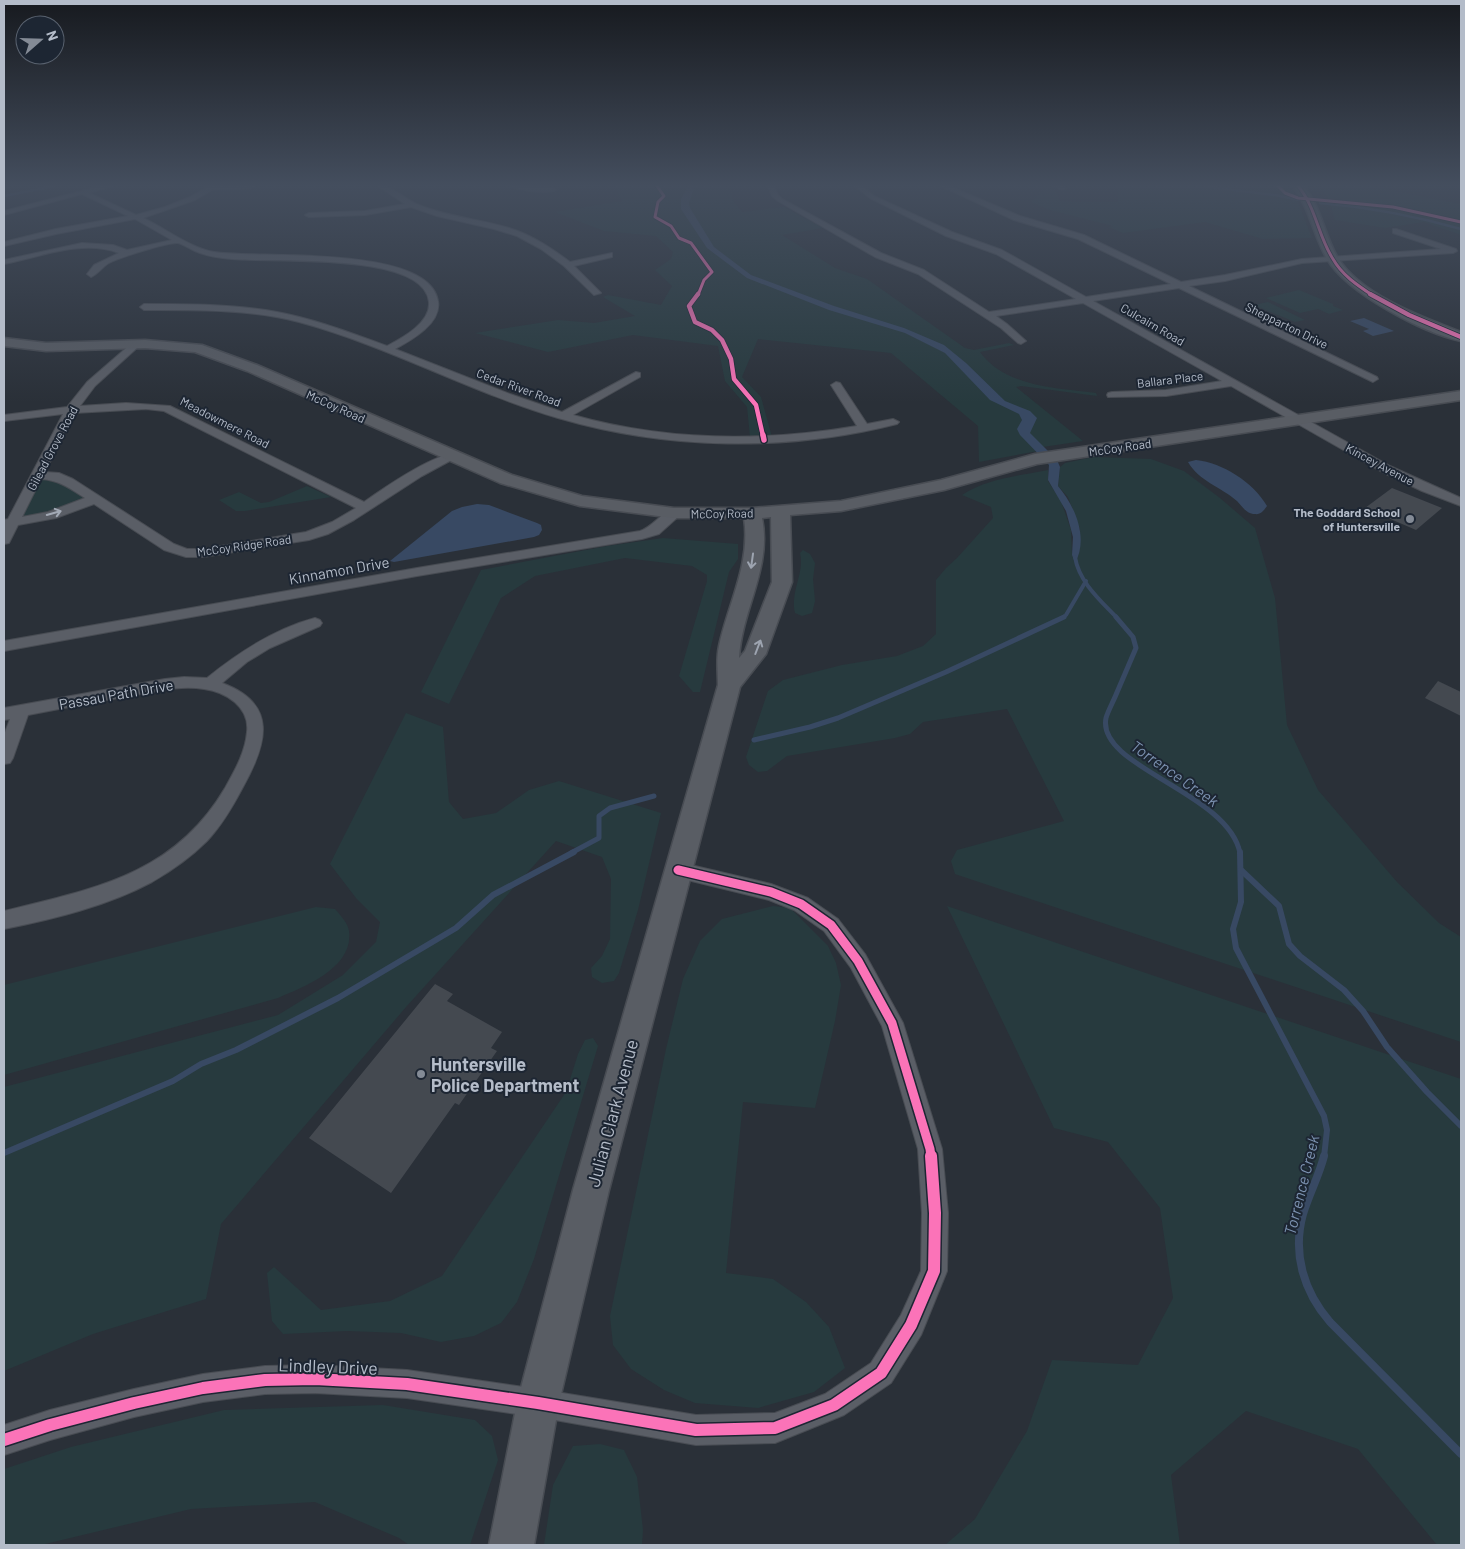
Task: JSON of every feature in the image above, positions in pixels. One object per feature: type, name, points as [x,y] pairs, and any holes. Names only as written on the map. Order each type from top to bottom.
[{"type":"main road","points":[[1332,258],[1352,280],[1382,301],[1420,320],[1461,337]]},
{"type":"main road","name":"McCoy Road","points":[[4,342],[60,348],[135,345],[185,346],[218,355],[451,457],[506,479],[563,497],[610,506],[674,513],[780,512],[841,506],[888,498],[1035,459],[1461,396]]},
{"type":"main road","name":"Julian Clark Avenue","points":[[729,686],[755,654],[782,582],[782,529],[780,512]]},
{"type":"main road","name":"Julian Clark Avenue","points":[[511,1545],[538,1403],[591,1190],[729,686],[730,647],[749,584],[752,566],[757,528],[752,513]]},
{"type":"street","points":[[4,262],[18,258]]},
{"type":"street","points":[[91,274],[94,269],[114,258]]},
{"type":"street","points":[[241,258],[300,258]]},
{"type":"street","points":[[322,258],[381,266],[414,278],[431,292],[434,301],[432,312],[416,332],[388,350]]},
{"type":"street","points":[[558,258],[569,265],[597,293]]},
{"type":"street","points":[[569,265],[599,258]]},
{"type":"street","points":[[886,258],[921,272],[1004,326],[1021,341]]},
{"type":"street","name":"Culcairn Road","points":[[1010,258],[1301,421]]},
{"type":"street","name":"Shepparton Drive","points":[[1124,258],[1373,379]]},
{"type":"street","points":[[987,315],[1087,301],[1225,278],[1302,261],[1329,258]]},
{"type":"street","name":"Cedar River Road","points":[[144,307],[211,307],[275,314],[307,321],[564,416],[600,426],[639,432],[727,440],[798,438],[893,422]]},
{"type":"street","name":"Gilead Grove Road","points":[[4,540],[8,523],[37,475],[70,411],[91,384],[135,345]]},
{"type":"street","points":[[564,416],[636,376]]},
{"type":"street","name":"Ballara Place","points":[[1112,396],[1166,393],[1232,383]]},
{"type":"street","points":[[836,385],[864,428]]},
{"type":"street","name":"Meadowmere Road","points":[[4,418],[142,405],[166,408],[364,507]]},
{"type":"street","name":"Kincey Avenue","points":[[1301,421],[1399,476],[1461,502]]},
{"type":"street","name":"McCoy Ridge Road","points":[[37,475],[55,476],[62,479],[169,547],[186,553],[203,553],[309,536],[339,524],[413,475],[451,457]]},
{"type":"street","points":[[8,523],[51,514],[95,499]]},
{"type":"street","name":"Kinnamon Drive","points":[[4,646],[408,574],[642,535],[654,531],[674,513]]},
{"type":"street","points":[[211,684],[242,658],[265,644],[315,623]]},
{"type":"street","name":"Passau Path Drive","points":[[4,920],[88,900],[122,888],[175,856],[199,836],[217,817],[247,767],[254,751],[257,735],[252,710],[244,701],[211,684],[168,683],[12,712]]},
{"type":"street","points":[[4,758],[12,712]]},
{"type":"street","name":"Lindley Drive","points":[[4,1440],[50,1425],[134,1403],[203,1388],[265,1380],[315,1379],[407,1384],[538,1403],[696,1430],[775,1428],[834,1405],[881,1373],[911,1325],[934,1271],[935,1213],[930,1149],[892,1024],[858,961],[831,925],[801,904],[771,892],[678,870]]},
{"type":"green space","points":[[819,258],[835,268],[867,279],[965,348],[974,350],[1009,343],[1014,345],[980,352],[991,364],[1017,379],[1049,387],[1096,393],[1097,396],[1021,386],[1016,387],[1083,441],[1036,448],[1038,451],[979,462],[978,426],[891,353],[758,339],[742,377],[761,397],[772,437],[750,437],[747,407],[725,381],[718,346],[633,335],[548,352],[475,333],[558,320],[594,323],[635,316],[603,297],[608,295],[661,305],[672,286],[655,270],[671,259]]},
{"type":"green space","points":[[1299,290],[1343,310],[1329,314],[1318,309],[1300,313],[1266,298]]},
{"type":"green space","points":[[1268,302],[1305,320],[1295,322],[1254,305]]},
{"type":"green space","points":[[1093,457],[1151,459],[1184,471],[1255,528],[1275,598],[1287,725],[1318,790],[1397,882],[1439,923],[1461,937],[1461,1042],[955,874],[951,861],[957,850],[1064,821],[1007,709],[923,722],[910,734],[895,738],[787,756],[767,771],[758,772],[749,765],[746,757],[768,691],[783,680],[842,665],[897,656],[923,646],[936,634],[936,580],[993,518],[991,507],[962,495],[993,481],[1048,470],[1048,481],[1061,501],[1071,530],[1072,555],[1075,563],[1080,529],[1068,497],[1058,486],[1060,467],[1065,463]]},
{"type":"green space","points":[[37,475],[55,476],[95,499],[13,523]]},
{"type":"green space","points":[[307,486],[331,497],[245,511],[236,511],[219,500],[239,492],[261,503],[269,502]]},
{"type":"green space","points":[[663,538],[738,544],[738,559],[729,572],[700,692],[693,692],[679,676],[707,581],[707,575],[692,566],[625,558],[535,576],[501,598],[449,704],[421,692],[481,570],[607,546]]},
{"type":"green space","points":[[803,550],[810,554],[815,563],[813,579],[815,601],[812,613],[802,616],[795,613],[794,597],[801,568],[800,553]]},
{"type":"green space","points":[[406,713],[443,727],[449,802],[463,819],[496,813],[529,790],[559,781],[661,813],[638,910],[619,973],[614,981],[602,983],[592,977],[591,968],[602,956],[610,939],[611,879],[602,857],[556,841],[406,1007],[221,1224],[206,1299],[93,1334],[4,1371],[4,1087],[278,1015],[343,975],[376,942],[380,922],[356,898],[330,864]]},
{"type":"green space","points":[[773,906],[790,908],[828,946],[836,963],[841,985],[835,1021],[815,1108],[743,1102],[726,1273],[773,1279],[806,1302],[829,1327],[845,1368],[814,1392],[758,1408],[695,1403],[664,1390],[631,1369],[613,1345],[610,1316],[666,1049],[683,979],[700,941],[722,919]]},
{"type":"green space","points":[[947,906],[1461,1079],[1461,1545],[1437,1545],[1358,1449],[1246,1411],[1171,1475],[1180,1545],[945,1545],[975,1519],[1027,1431],[1052,1360],[1138,1365],[1173,1298],[1160,1208],[1108,1142],[1054,1128]]},
{"type":"green space","points":[[316,907],[335,909],[349,931],[348,944],[344,956],[336,966],[313,982],[278,998],[4,1075],[4,985]]},
{"type":"green space","points":[[593,1038],[598,1046],[534,1259],[517,1302],[501,1323],[474,1336],[441,1342],[401,1333],[347,1331],[283,1334],[272,1321],[267,1273],[274,1267],[321,1310],[390,1301],[442,1276],[566,1092],[578,1054],[585,1040]]},
{"type":"green space","points":[[383,1405],[475,1420],[492,1436],[498,1460],[470,1545],[409,1545],[399,1538],[315,1502],[191,1509],[41,1545],[4,1545],[4,1469],[71,1447],[224,1410]]},
{"type":"green space","points":[[600,1444],[624,1450],[637,1477],[643,1530],[642,1545],[544,1545],[553,1485],[573,1446]]},
{"type":"water","points":[[721,258],[729,258],[751,275],[834,306],[904,328],[944,345],[966,363],[1005,401],[1030,411],[1037,418],[1030,433],[1057,460],[1060,467],[1058,486],[1070,503],[1078,523],[1081,543],[1075,563],[1072,555],[1073,537],[1066,511],[1048,480],[1049,465],[1020,435],[1017,429],[1022,420],[1019,414],[990,400],[945,353],[905,333],[829,310],[747,278]]},
{"type":"water","points":[[1364,318],[1394,331],[1373,336],[1363,331],[1369,329],[1350,321]]},
{"type":"water","points":[[1196,460],[1217,465],[1236,475],[1254,489],[1267,506],[1259,514],[1252,514],[1247,511],[1231,496],[1193,469],[1188,462]]},
{"type":"water","points":[[477,504],[489,505],[537,523],[541,525],[542,530],[539,535],[534,537],[394,562],[390,561],[452,511]]},
{"type":"building","name":"The Goddard School of Huntersville","points":[[1392,488],[1442,508],[1416,530],[1365,508]]},
{"type":"building","points":[[1438,681],[1461,692],[1461,716],[1425,698]]},
{"type":"building","name":"Huntersville Police Department","points":[[435,984],[453,994],[447,1001],[502,1032],[491,1048],[497,1051],[459,1105],[455,1103],[391,1193],[309,1138]]},
{"type":"waterway","name":"Torrence Creek","points":[[1075,557],[1077,566],[1085,582]]},
{"type":"waterway","points":[[1062,618],[1066,615],[1085,582]]},
{"type":"waterway","name":"Torrence Creek","points":[[1085,582],[1117,618]]},
{"type":"waterway","name":"Torrence Creek","points":[[1116,617],[1133,637],[1136,648],[1106,718],[1108,735],[1121,751],[1141,766],[1190,796],[1213,813],[1230,832],[1240,853]]},
{"type":"waterway","points":[[754,740],[810,727],[838,718],[946,672],[1062,618]]},
{"type":"waterway","points":[[571,853],[599,838],[599,816],[610,808],[654,796]]},
{"type":"waterway","points":[[4,1153],[173,1081],[201,1064],[236,1050],[338,998],[456,928],[493,895],[574,852]]},
{"type":"waterway","name":"Torrence Creek","points":[[1240,852],[1241,902],[1233,929],[1236,948],[1324,1116],[1327,1130],[1324,1157]]},
{"type":"waterway","points":[[1241,870],[1279,906],[1289,944],[1300,956],[1344,990],[1363,1011],[1387,1047],[1427,1092],[1461,1126]]},
{"type":"waterway","name":"Torrence Creek","points":[[1324,1156],[1305,1207],[1300,1229],[1300,1258],[1307,1285],[1313,1298],[1330,1322],[1461,1454]]},
{"type":"cycle path","points":[[702,258],[712,272],[704,280],[696,299],[689,306],[695,322],[712,330],[722,340],[731,359],[734,379],[756,405],[764,440]]},
{"type":"cycle path","points":[[1332,258],[1355,284],[1372,295],[1428,324],[1461,337]]},
{"type":"cycle path","points":[[4,1440],[50,1425],[134,1403],[203,1388],[265,1380],[315,1379],[407,1384],[538,1403],[696,1430],[775,1428],[834,1405],[881,1373],[911,1325],[934,1271],[935,1213],[930,1149],[892,1023],[858,961],[831,925],[801,904],[771,892],[678,870]]},
{"type":"place","name":"The Goddard School of Huntersville","points":[[1410,519]]},
{"type":"place","name":"Huntersville Police Department","points":[[421,1074]]}]
